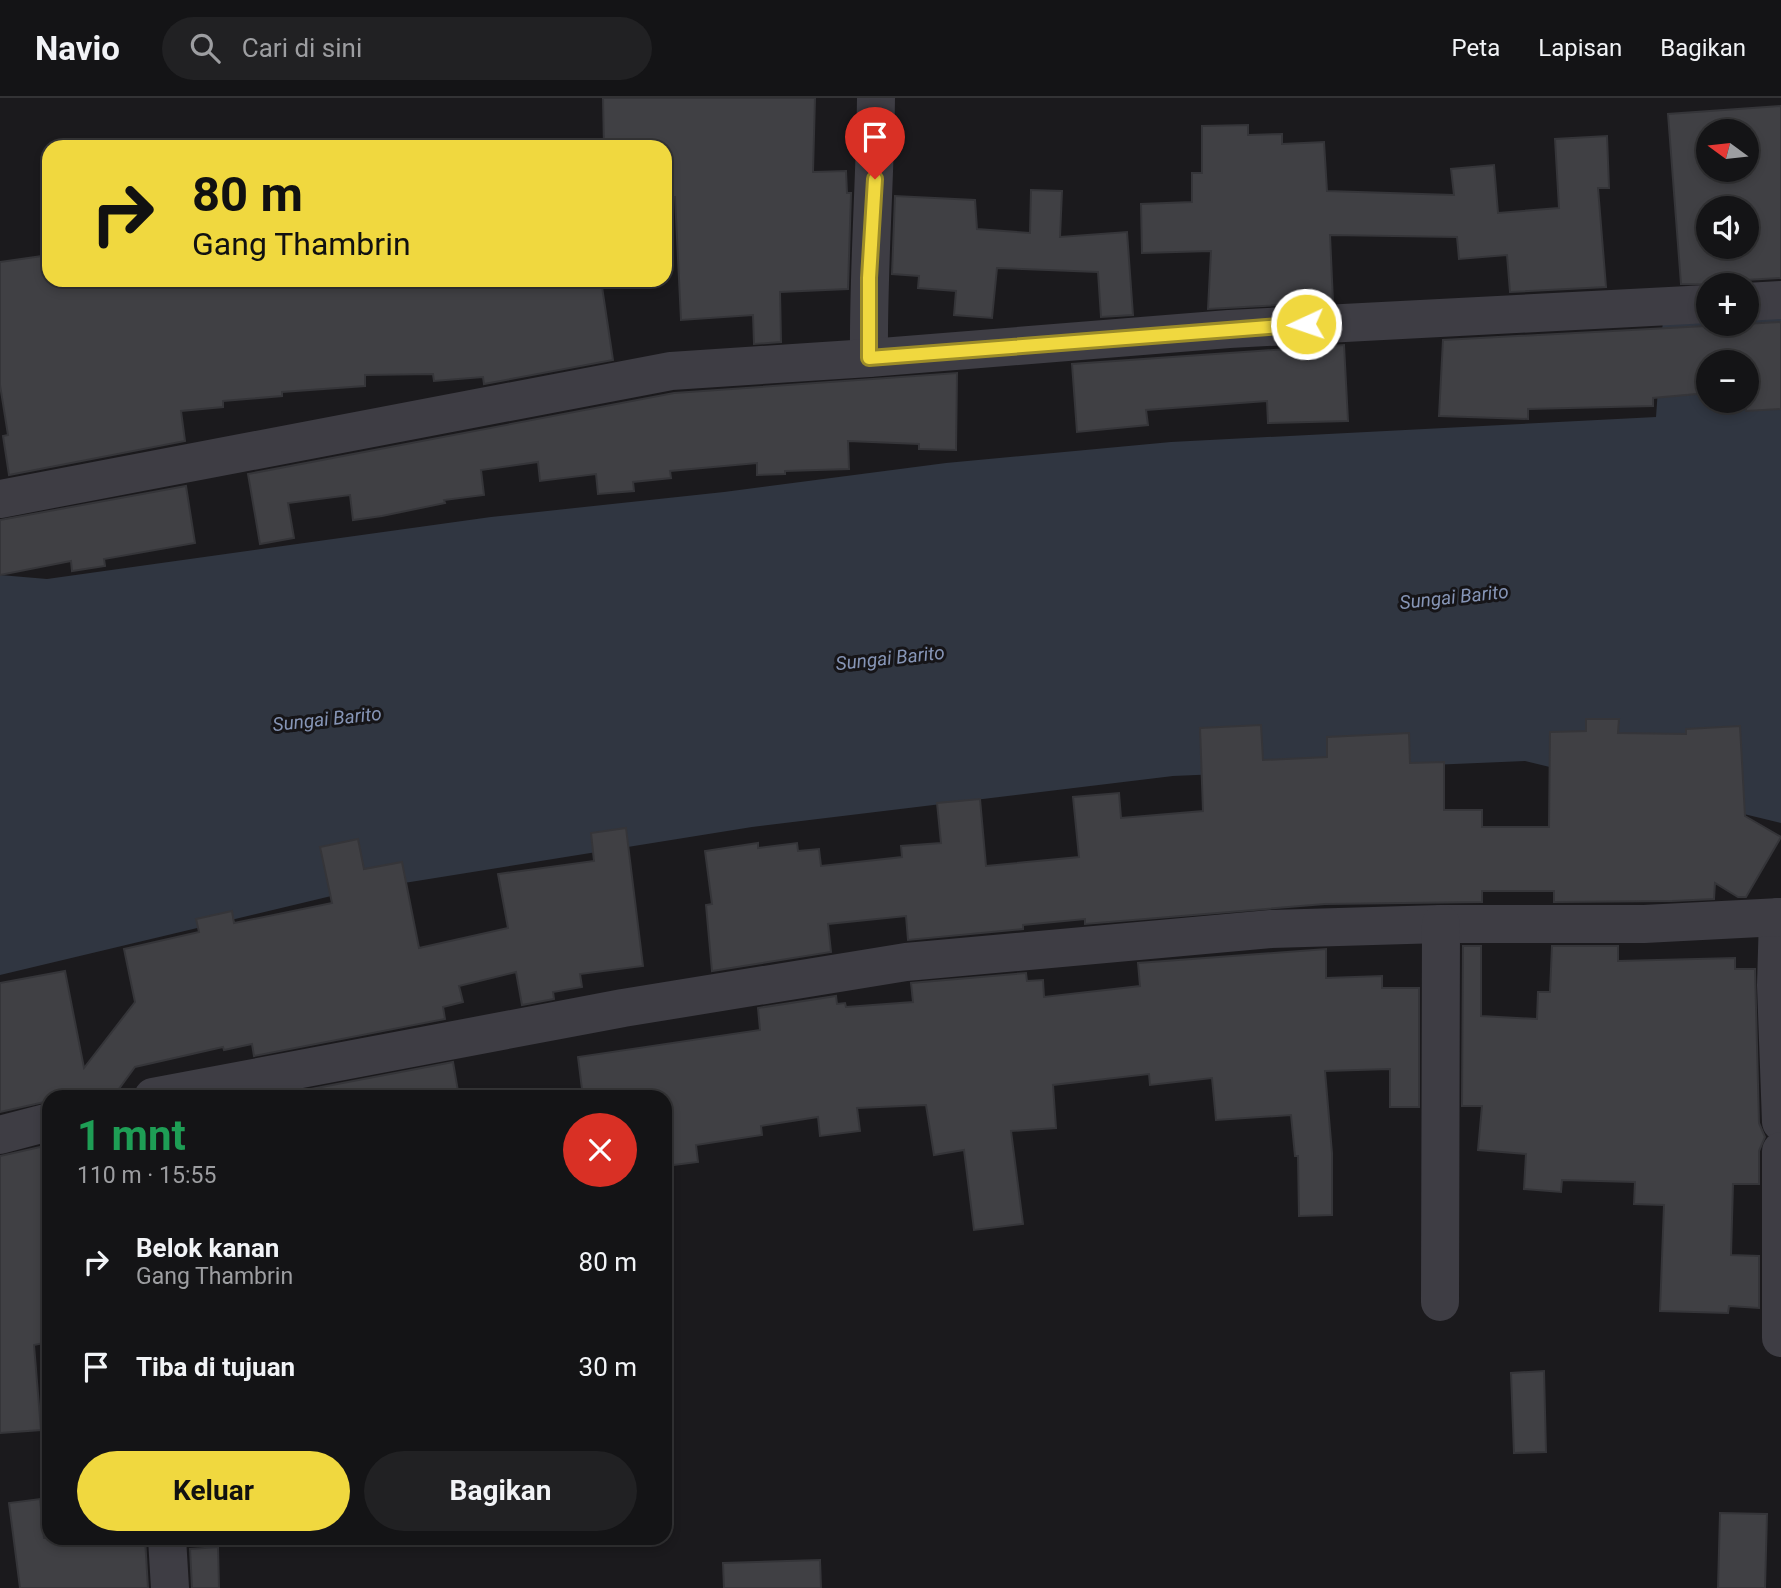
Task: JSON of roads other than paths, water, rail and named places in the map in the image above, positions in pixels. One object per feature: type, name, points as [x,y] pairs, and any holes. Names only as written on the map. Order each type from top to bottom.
[{"type":"street","points":[[869,358],[869,278],[875,179],[876,98]]},
{"type":"street","points":[[1759,301],[1781,300]]},
{"type":"street","points":[[0,499],[671,371],[1229,329],[1696,305]]},
{"type":"street","points":[[190,1090],[623,1008],[906,962],[1271,929],[1441,924],[1644,924],[1780,917],[1776,985],[1781,1122]]},
{"type":"street","points":[[1440,1302],[1441,924]]},
{"type":"street","points":[[0,1135],[42,1124]]},
{"type":"street","points":[[1781,1151],[1781,1338]]},
{"type":"street","points":[[167,1545],[170,1588]]},
{"type":"water","name":"Sungai Barito","points":[[1781,310],[1781,823],[1525,761],[1173,776],[752,827],[348,892],[0,975],[0,575],[47,579],[491,517],[724,492],[946,463],[1171,442],[1656,417],[1663,319],[1696,316],[1696,336],[1759,336],[1759,311]]}]
